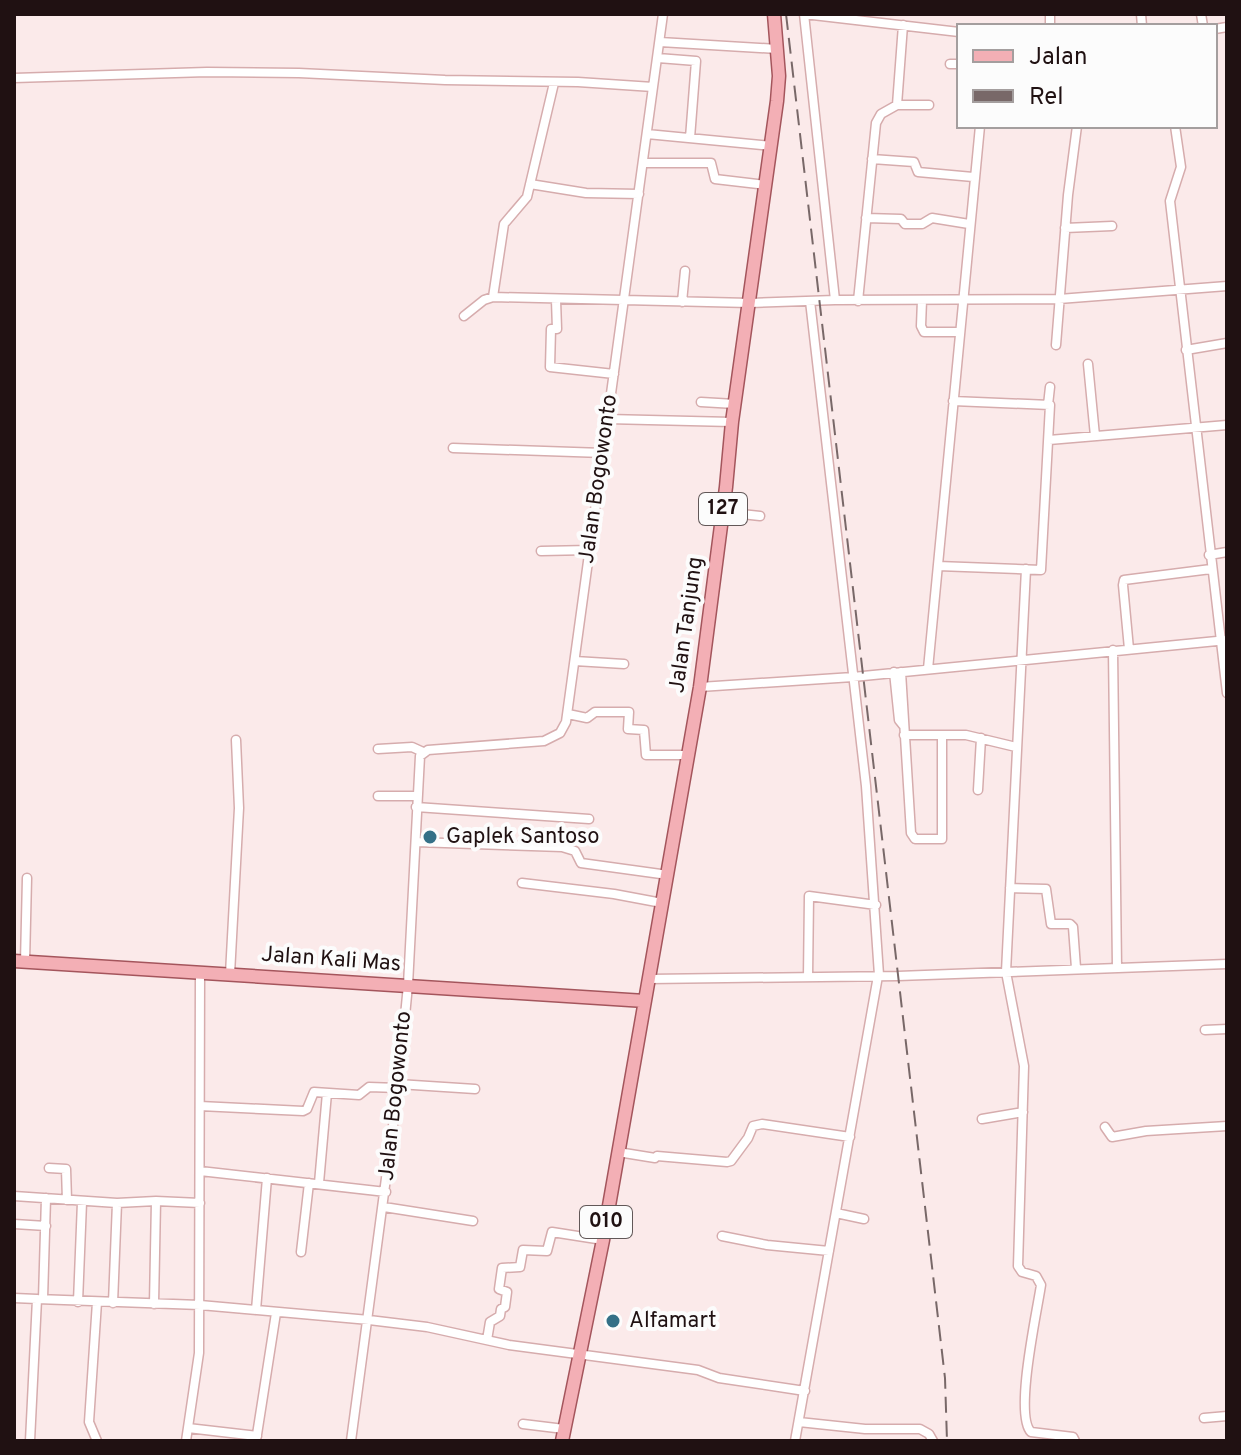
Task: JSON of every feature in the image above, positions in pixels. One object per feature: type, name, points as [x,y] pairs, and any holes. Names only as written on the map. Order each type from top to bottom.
[{"type":"main road","name":"Jalan Tanjung","points":[[645,1001],[700,687],[732,422],[772,146],[779,86],[772,18]]},
{"type":"main road","name":"Jalan Kali Mas","points":[[20,962],[645,1001]]},
{"type":"main road","name":"010","points":[[563,1435],[603,1240],[645,1001]]},
{"type":"street","name":"Jalan Bogowonto","points":[[568,714],[663,14]]},
{"type":"street","points":[[835,300],[804,14],[957,32]]},
{"type":"street","points":[[897,105],[903,25]]},
{"type":"street","points":[[660,42],[777,49]]},
{"type":"street","points":[[658,58],[696,61],[690,138]]},
{"type":"street","points":[[14,78],[222,72],[347,73],[653,87]]},
{"type":"street","points":[[493,297],[504,224],[527,197],[554,83]]},
{"type":"street","points":[[858,301],[877,118],[897,105],[929,105]]},
{"type":"street","points":[[928,669],[980,128]]},
{"type":"street","points":[[1056,345],[1077,128]]},
{"type":"street","points":[[1175,128],[1181,167],[1170,201],[1209,555],[1224,640],[1227,693]]},
{"type":"street","points":[[647,134],[772,146]]},
{"type":"street","points":[[872,159],[914,162],[918,172],[973,177]]},
{"type":"street","points":[[643,163],[711,163],[715,179],[766,185]]},
{"type":"street","points":[[530,184],[586,193],[639,194]]},
{"type":"street","points":[[866,218],[901,219],[905,224],[922,224],[932,218],[969,224]]},
{"type":"street","points":[[1065,228],[1112,226]]},
{"type":"street","points":[[682,302],[685,271]]},
{"type":"street","points":[[464,316],[484,300],[493,297],[750,303],[1059,299],[1227,286]]},
{"type":"street","points":[[556,300],[557,329],[551,329],[550,367],[614,374]]},
{"type":"street","points":[[922,300],[921,326],[924,332],[959,332]]},
{"type":"street","points":[[795,1441],[878,976],[876,905],[866,786],[810,301]]},
{"type":"street","points":[[1186,350],[1227,343]]},
{"type":"street","points":[[1088,364],[1095,436]]},
{"type":"street","points":[[938,566],[1041,570],[1050,387]]},
{"type":"street","points":[[953,401],[1048,405]]},
{"type":"street","points":[[701,402],[735,404]]},
{"type":"street","points":[[607,419],[732,422]]},
{"type":"street","points":[[1049,440],[1227,425]]},
{"type":"street","points":[[453,448],[603,453]]},
{"type":"street","points":[[723,512],[760,516]]},
{"type":"street","points":[[541,551],[590,550]]},
{"type":"street","points":[[1209,555],[1227,552]]},
{"type":"street","points":[[1026,569],[1006,972],[1023,1057],[1018,1266],[1022,1272],[1036,1276],[1041,1285],[1027,1365],[1025,1424],[1028,1430],[1035,1433],[1073,1437],[1075,1441]]},
{"type":"street","points":[[1129,649],[1124,580],[1211,569]]},
{"type":"street","points":[[700,687],[853,677],[1224,640]]},
{"type":"street","points":[[1113,650],[1117,967]]},
{"type":"street","points":[[575,661],[624,664]]},
{"type":"street","points":[[897,672],[911,833],[915,839],[942,839],[942,735]]},
{"type":"street","points":[[378,749],[412,747],[423,752],[544,741],[560,733],[568,714],[587,718],[595,712],[629,712],[628,729],[644,730],[646,755],[688,755]]},
{"type":"street","points":[[903,730],[981,738],[1016,747]]},
{"type":"street","points":[[978,790],[981,738]]},
{"type":"street","points":[[230,974],[239,808],[236,740]]},
{"type":"street","name":"Jalan Bogowonto","points":[[351,1441],[398,1086],[408,985],[416,807],[420,756],[423,752]]},
{"type":"street","points":[[378,796],[417,796]]},
{"type":"street","points":[[416,807],[589,819]]},
{"type":"street","points":[[416,842],[562,847],[575,851],[581,863],[668,875]]},
{"type":"street","points":[[20,962],[27,878]]},
{"type":"street","points":[[522,883],[662,903]]},
{"type":"street","points":[[1010,888],[1046,889],[1051,924],[1070,924],[1073,927],[1076,968]]},
{"type":"street","points":[[808,977],[809,896],[876,905]]},
{"type":"street","points":[[649,979],[878,976],[1227,964]]},
{"type":"street","points":[[186,1441],[199,1353],[200,972]]},
{"type":"street","points":[[1205,1030],[1227,1029]]},
{"type":"street","points":[[200,1106],[303,1111],[307,1109],[314,1092],[359,1095],[369,1087],[398,1086],[475,1089]]},
{"type":"street","points":[[301,1252],[327,1093]]},
{"type":"street","points":[[982,1119],[1023,1112]]},
{"type":"street","points":[[618,1152],[655,1158],[727,1162],[748,1138],[753,1126],[762,1124],[850,1137]]},
{"type":"street","points":[[1105,1127],[1112,1137],[1146,1131],[1227,1126]]},
{"type":"street","points":[[49,1168],[66,1169],[67,1200]]},
{"type":"street","points":[[200,1171],[386,1192]]},
{"type":"street","points":[[256,1310],[267,1178]]},
{"type":"street","points":[[14,1196],[82,1202],[200,1203]]},
{"type":"street","points":[[30,1441],[46,1198]]},
{"type":"street","points":[[154,1304],[156,1201]]},
{"type":"street","points":[[78,1302],[82,1202]]},
{"type":"street","points":[[113,1303],[117,1203]]},
{"type":"street","points":[[384,1207],[473,1221]]},
{"type":"street","points":[[836,1213],[864,1219]]},
{"type":"street","points":[[14,1224],[46,1226]]},
{"type":"street","points":[[487,1340],[490,1322],[500,1316],[501,1309],[505,1307],[506,1291],[499,1289],[502,1268],[520,1267],[523,1250],[547,1251],[552,1232],[603,1240]]},
{"type":"street","points":[[722,1236],[767,1245],[829,1251]]},
{"type":"street","points":[[14,1298],[200,1305],[369,1320],[427,1327],[578,1355],[698,1370],[719,1378],[805,1391]]},
{"type":"street","points":[[97,1302],[89,1422],[97,1441]]},
{"type":"street","points":[[188,1428],[257,1438],[276,1313]]},
{"type":"street","points":[[1204,1418],[1227,1416]]},
{"type":"street","points":[[799,1422],[865,1429],[920,1429],[929,1434],[933,1441]]},
{"type":"street","points":[[523,1424],[563,1435]]},
{"type":"railway","points":[[786,14],[945,1378],[947,1441]]},
{"type":"place","name":"Gaplek Santoso","points":[[430,837]]},
{"type":"place","name":"Alfamart","points":[[613,1321]]}]
